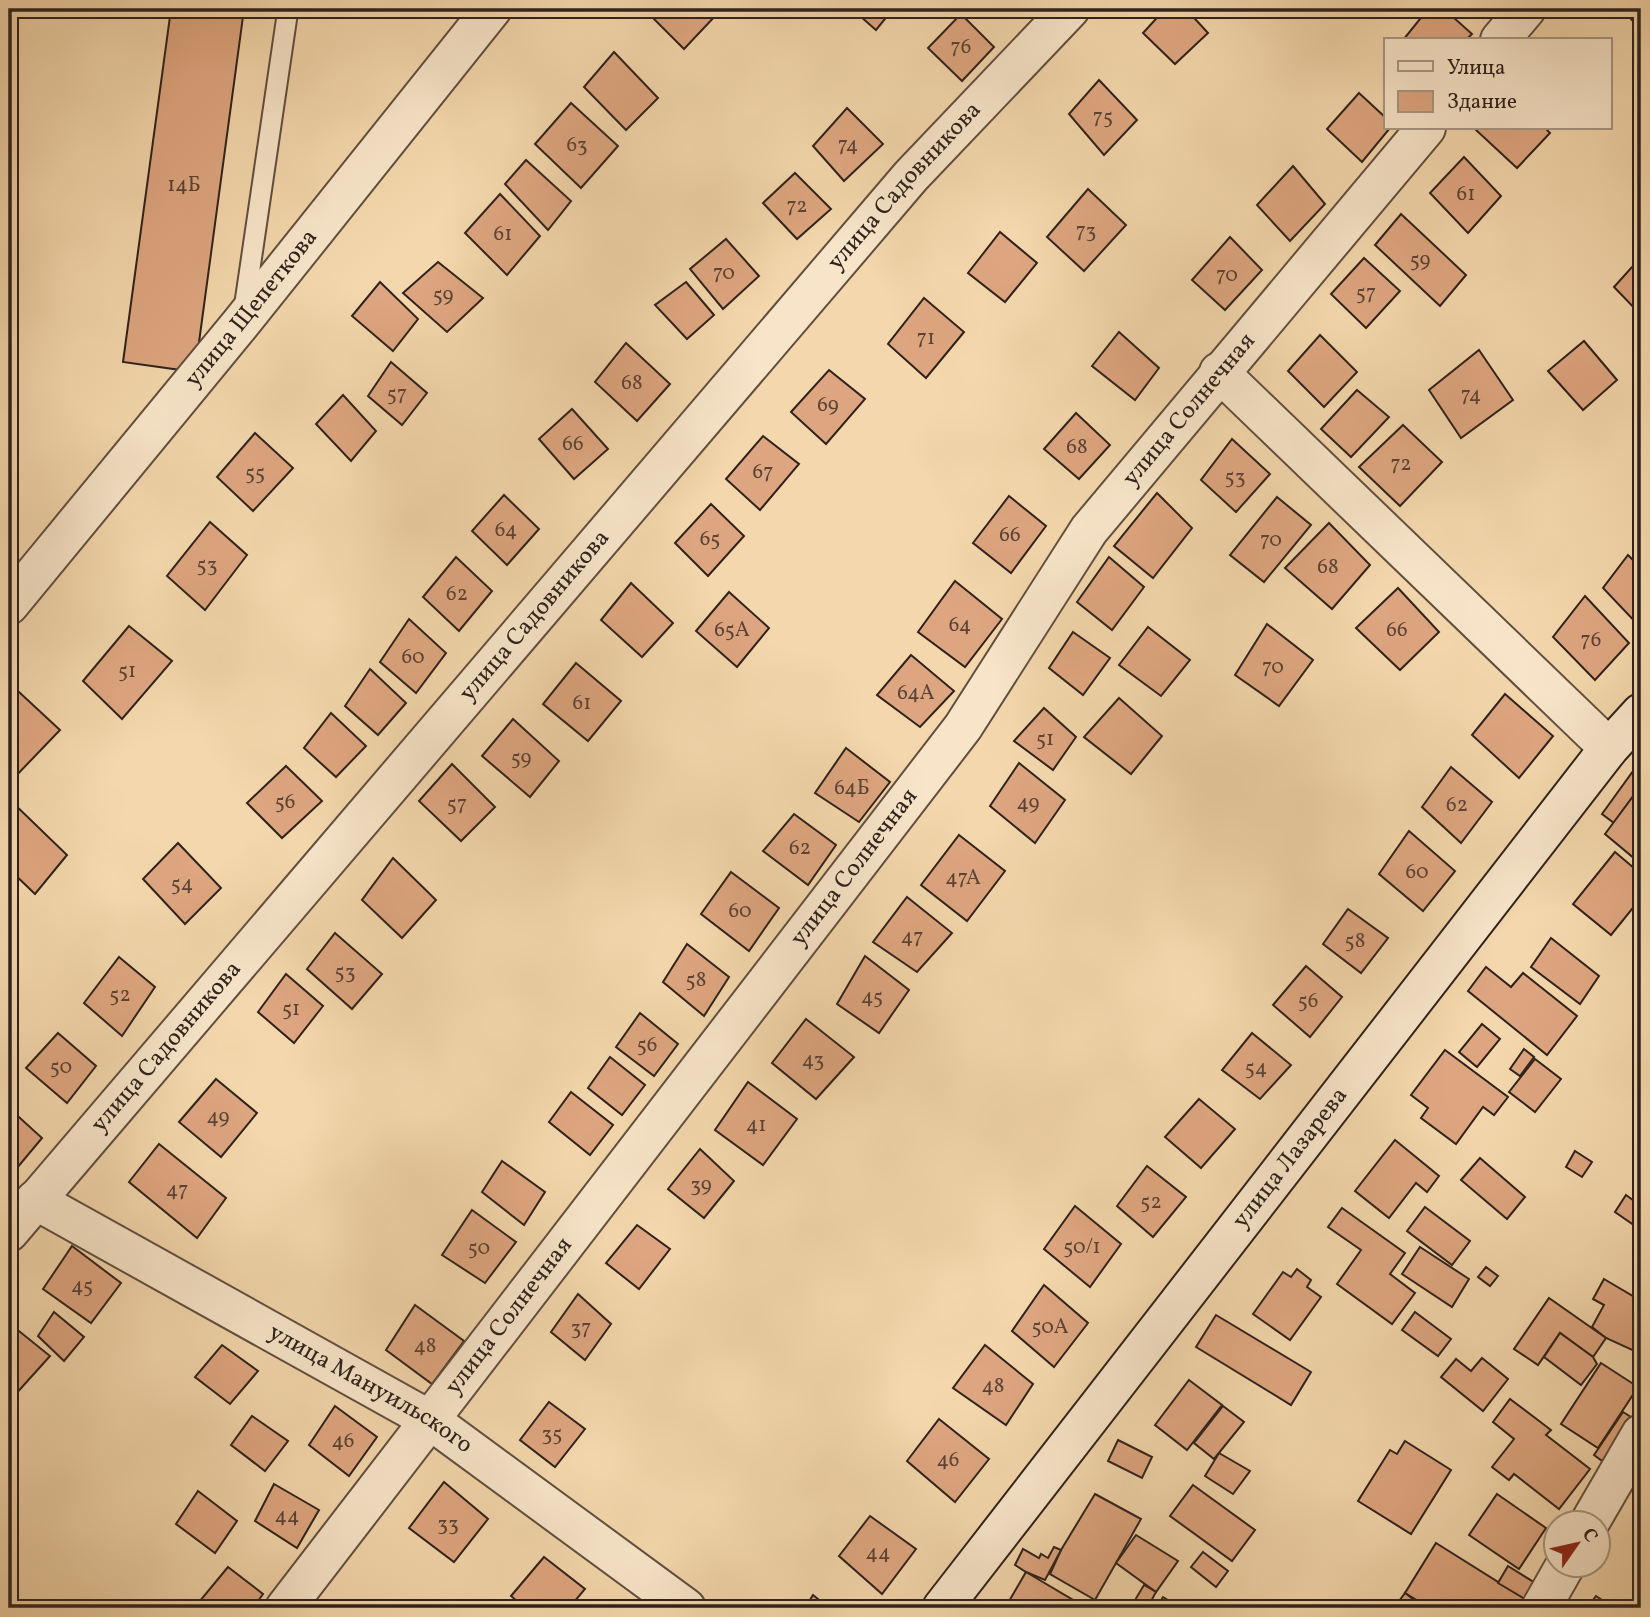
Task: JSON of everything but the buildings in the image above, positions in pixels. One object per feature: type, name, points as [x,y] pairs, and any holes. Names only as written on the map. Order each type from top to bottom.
[{"type":"street","name":"улица Щепеткова","points":[[9,605],[241,323],[492,9]]},
{"type":"street","name":"улица Садовникова","points":[[9,1232],[911,176],[1070,9]]},
{"type":"street","points":[[1502,38],[1527,9]]},
{"type":"street","name":"улица Солнечная","points":[[285,1608],[963,727],[1089,530],[1424,130]]},
{"type":"street","points":[[1219,372],[1609,748]]},
{"type":"street","name":"улица Лазарева","points":[[942,1608],[1609,748],[1641,713]]},
{"type":"street","name":"улица Мануильского","points":[[35,1200],[430,1420],[686,1608]]},
{"type":"street","points":[[1598,1508],[1641,1434]]},
{"type":"street","points":[[1541,1608],[1558,1578]]},
{"type":"lane","points":[[241,323],[288,9]]}]
